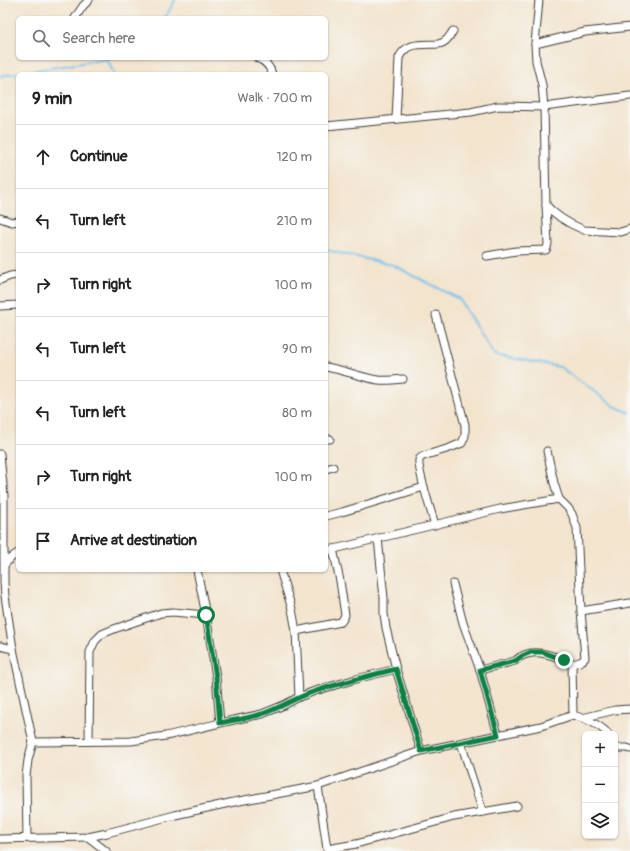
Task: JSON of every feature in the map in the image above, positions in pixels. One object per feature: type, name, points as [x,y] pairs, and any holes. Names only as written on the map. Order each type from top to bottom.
[{"type":"street","points":[[76,16],[89,0]]},
{"type":"street","points":[[487,256],[516,251],[546,250],[548,244],[544,108],[542,85],[536,61],[535,44],[539,0]]},
{"type":"street","points":[[535,44],[579,33],[630,27]]},
{"type":"street","points":[[396,119],[399,58],[401,53],[403,50],[412,46],[442,44],[453,31]]},
{"type":"street","points":[[260,60],[268,66],[271,72]]},
{"type":"street","points":[[328,126],[471,112],[498,106],[544,108],[630,96]]},
{"type":"street","points":[[546,205],[561,218],[584,230],[621,232],[630,229]]},
{"type":"street","points":[[0,218],[12,222],[16,221]]},
{"type":"street","points":[[0,280],[16,275]]},
{"type":"street","points":[[0,306],[16,305]]},
{"type":"street","points":[[435,525],[424,487],[419,462],[423,456],[460,444],[463,440],[465,431],[465,425],[436,315]]},
{"type":"street","points":[[328,367],[378,380],[402,379]]},
{"type":"street","points":[[480,670],[515,661],[527,653],[542,652],[572,663],[582,661],[585,658],[577,528],[572,514],[559,498],[547,451]]},
{"type":"street","points":[[0,454],[4,496],[5,596],[13,649],[33,742],[28,760],[26,776],[27,838]]},
{"type":"street","points":[[328,516],[424,487]]},
{"type":"street","points":[[296,631],[341,622],[345,615],[340,581],[330,550],[500,509],[559,498]]},
{"type":"street","points":[[378,538],[386,628],[396,669],[421,751]]},
{"type":"street","points":[[5,564],[16,554]]},
{"type":"street","points":[[197,572],[216,677],[220,723]]},
{"type":"street","points":[[281,572],[292,609],[296,631],[298,697]]},
{"type":"street","points":[[453,584],[463,623],[480,670],[498,735]]},
{"type":"street","points":[[581,611],[630,603]]},
{"type":"street","points":[[90,742],[90,652],[95,641],[102,634],[161,613],[173,612],[206,615]]},
{"type":"street","points":[[0,646],[13,649]]},
{"type":"street","points":[[572,663],[573,715]]},
{"type":"street","points":[[33,742],[131,741],[166,736],[262,714],[284,705],[298,697],[356,679],[396,669]]},
{"type":"street","points":[[582,718],[615,710],[630,709]]},
{"type":"street","points":[[0,839],[88,836],[125,829],[175,815],[318,786],[421,751],[541,726],[573,715],[582,718],[604,731]]},
{"type":"street","points":[[461,743],[483,812]]},
{"type":"street","points":[[618,748],[630,749]]},
{"type":"street","points":[[318,786],[326,850],[356,844],[454,817],[517,806]]},
{"type":"street","points":[[88,836],[106,851]]},
{"type":"waterway","points":[[166,16],[175,0]]},
{"type":"waterway","points":[[25,72],[101,60]]},
{"type":"waterway","points":[[107,60],[113,72]]},
{"type":"waterway","points":[[0,76],[16,73]]},
{"type":"waterway","points":[[328,250],[393,265],[459,299],[494,355],[560,367],[614,406],[630,413]]},
{"type":"route","points":[[206,615],[216,677],[220,723],[262,714],[284,705],[298,697],[356,679],[396,669],[421,751],[498,735],[480,670],[515,661],[531,652],[542,652],[564,660]]}]
